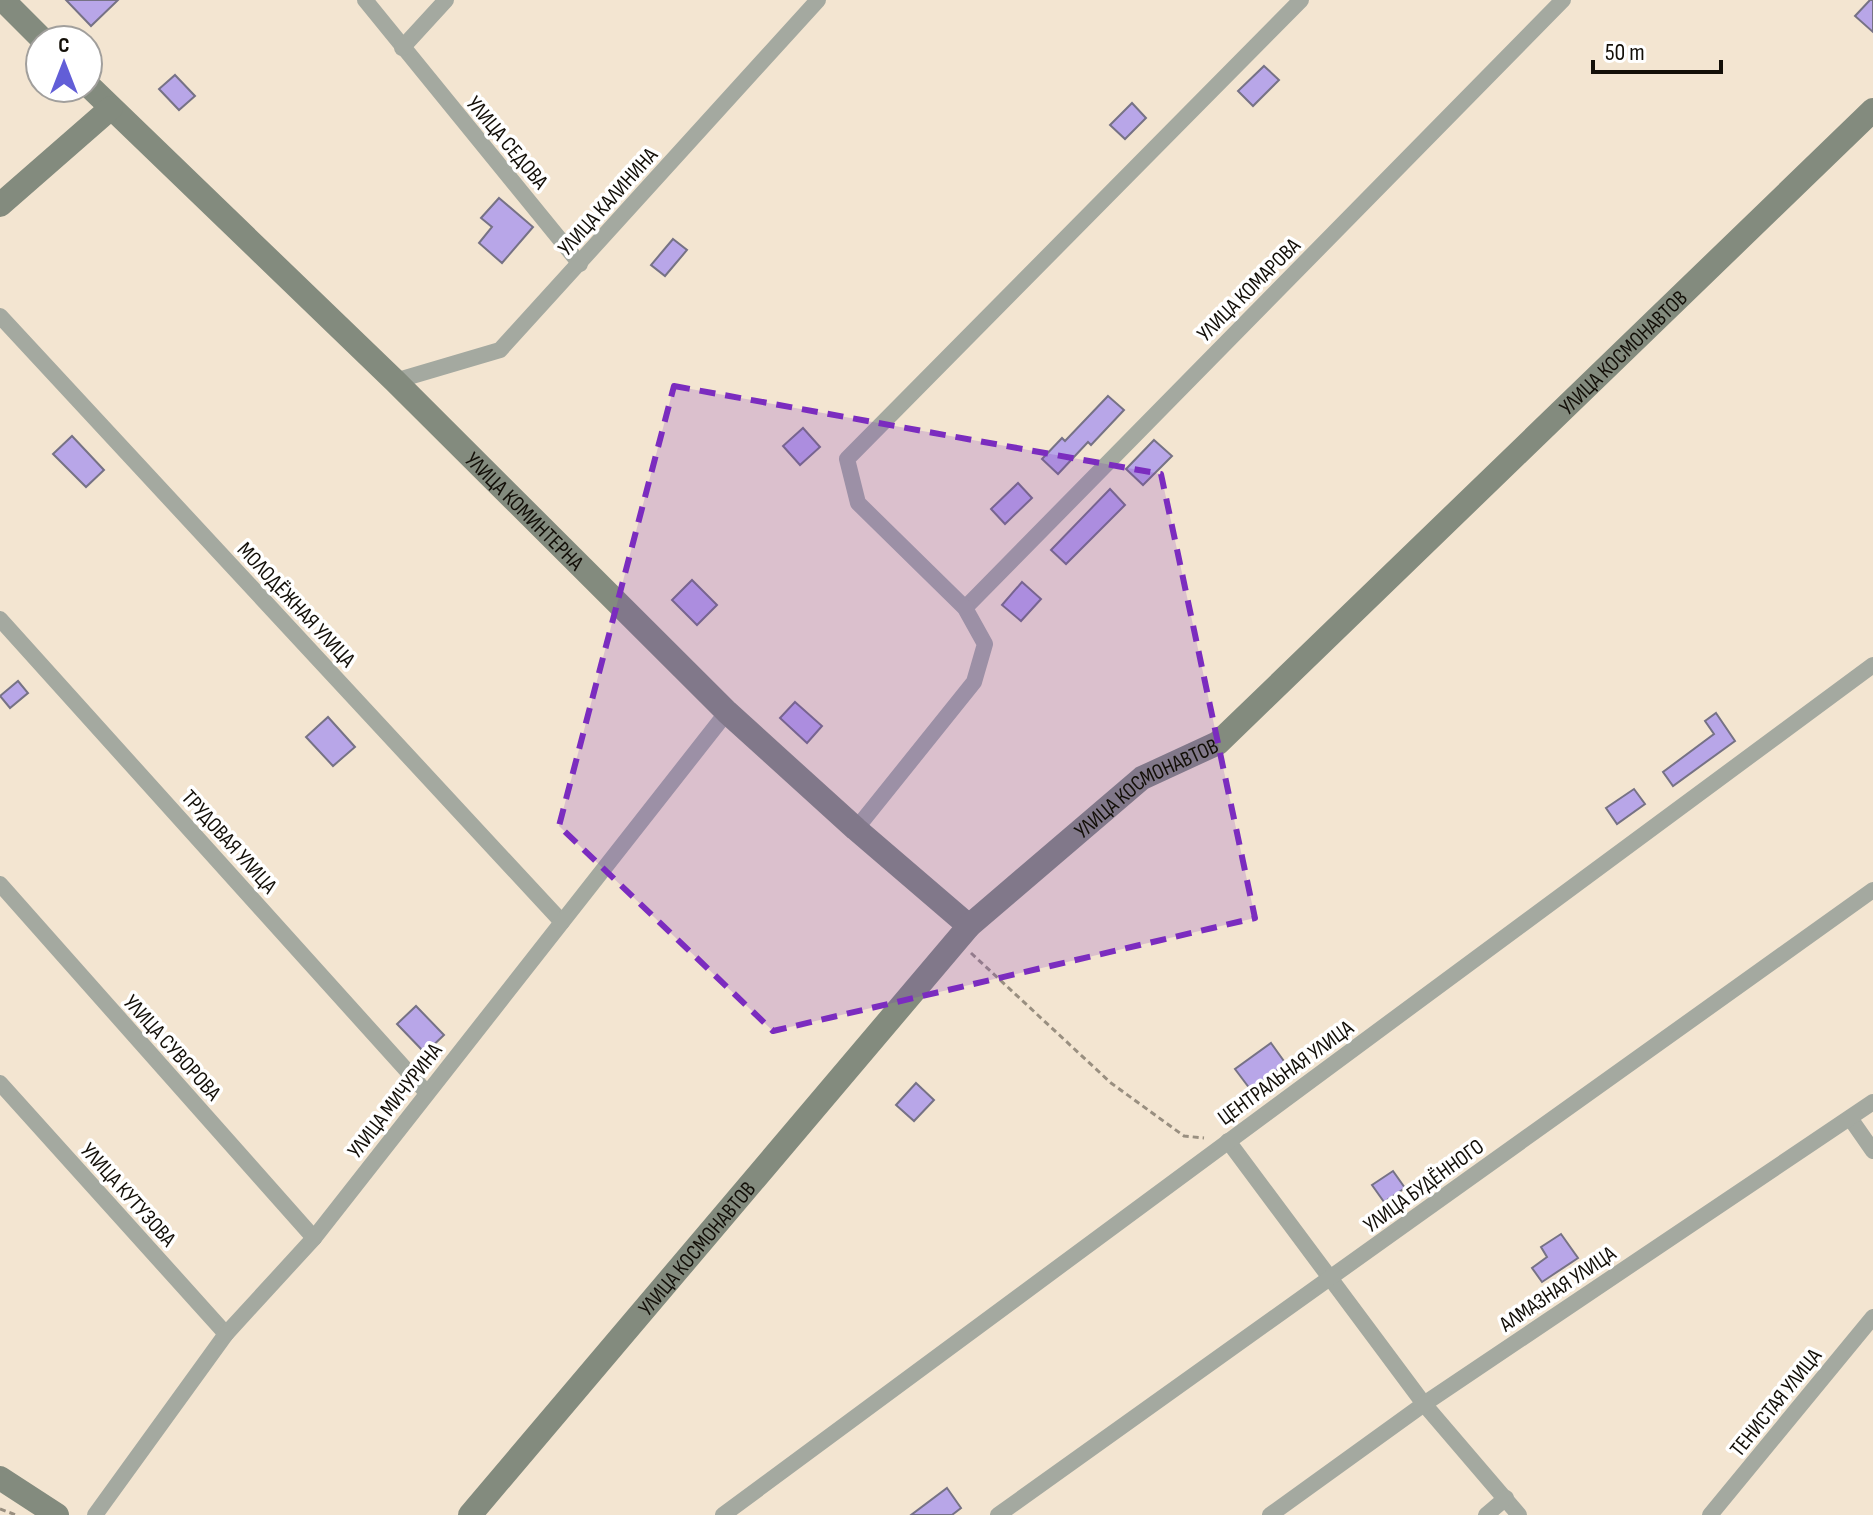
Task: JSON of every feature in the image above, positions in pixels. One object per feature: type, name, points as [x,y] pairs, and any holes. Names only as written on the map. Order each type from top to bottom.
[{"type":"street","points":[[3,0],[27,24]]},
{"type":"street","name":"УЛИЦА СЕДОВА","points":[[365,0],[580,264]]},
{"type":"street","points":[[402,48],[446,0]]},
{"type":"street","name":"УЛИЦА КАЛИНИНА","points":[[395,381],[500,350],[818,0]]},
{"type":"street","points":[[856,829],[974,682],[985,644],[965,608],[858,503],[847,459],[1301,0]]},
{"type":"street","name":"УЛИЦА КОМАРОВА","points":[[965,608],[1563,0]]},
{"type":"street","name":"УЛИЦА КОМИНТЕРНА","points":[[104,101],[395,381],[727,712],[856,829],[963,933]]},
{"type":"street","points":[[0,205],[111,108]]},
{"type":"street","name":"УЛИЦА КОСМОНАВТОВ","points":[[470,1515],[963,933],[1142,778],[1218,743],[1873,110]]},
{"type":"street","name":"МОЛОДЁЖНАЯ УЛИЦА","points":[[0,316],[562,922]]},
{"type":"street","name":"ТРУДОВАЯ УЛИЦА","points":[[0,619],[427,1093]]},
{"type":"street","name":"ЦЕНТРАЛЬНАЯ УЛИЦА","points":[[723,1515],[1873,665]]},
{"type":"street","name":"УЛИЦА МИЧУРИНА","points":[[95,1515],[226,1334],[314,1238],[727,712]]},
{"type":"street","name":"УЛИЦА СУВОРОВА","points":[[0,884],[314,1238]]},
{"type":"street","name":"УЛИЦА БУДЁННОГО","points":[[998,1515],[1873,890]]},
{"type":"street","name":"УЛИЦА КУТУЗОВА","points":[[0,1083],[226,1334]]},
{"type":"street","name":"АЛМАЗНАЯ УЛИЦА","points":[[1270,1515],[1424,1404],[1873,1102]]},
{"type":"street","points":[[1850,1118],[1873,1151]]},
{"type":"street","points":[[1228,1141],[1424,1404],[1519,1515]]},
{"type":"street","name":"ТЕНИСТАЯ УЛИЦА","points":[[1710,1515],[1873,1317]]},
{"type":"street","points":[[0,1478],[57,1515]]},
{"type":"street","points":[[1486,1515],[1506,1498]]},
{"type":"path","points":[[963,933],[1111,1083],[1184,1136],[1228,1141]]},
{"type":"path","points":[[0,1509],[16,1515]]},
{"type":"highlighted area","points":[[674,386],[1161,474],[1255,918],[773,1031],[559,826]]},
{"type":"building","points":[[66,0],[118,0],[93,24],[89,24]]},
{"type":"building","points":[[1873,0],[1873,32],[1855,16]]},
{"type":"building","points":[[1264,66],[1279,80],[1253,106],[1238,91]]},
{"type":"building","points":[[175,75],[195,96],[179,110],[159,89]]},
{"type":"building","points":[[1132,103],[1146,118],[1125,139],[1110,125]]},
{"type":"building","points":[[499,198],[533,227],[502,263],[479,243],[492,227],[481,218]]},
{"type":"building","points":[[673,239],[687,250],[665,276],[651,265]]},
{"type":"building","points":[[1108,396],[1124,410],[1058,474],[1042,459],[1062,438],[1065,441]]},
{"type":"building","points":[[803,428],[820,447],[800,465],[783,446]]},
{"type":"building","points":[[72,436],[104,470],[86,487],[53,454]]},
{"type":"building","points":[[1154,440],[1172,456],[1143,485],[1126,469]]},
{"type":"building","points":[[1018,483],[1032,498],[1005,524],[991,509]]},
{"type":"building","points":[[1110,489],[1125,505],[1066,564],[1051,550]]},
{"type":"building","points":[[692,580],[717,605],[697,625],[672,600]]},
{"type":"building","points":[[1022,582],[1041,599],[1021,621],[1002,605]]},
{"type":"building","points":[[18,681],[28,693],[10,708],[0,696]]},
{"type":"building","points":[[795,702],[822,726],[807,743],[780,718]]},
{"type":"building","points":[[1716,713],[1735,741],[1673,786],[1663,772],[1714,734],[1705,721]]},
{"type":"building","points":[[328,717],[355,747],[333,766],[306,737]]},
{"type":"building","points":[[1634,789],[1645,804],[1617,824],[1606,808]]},
{"type":"building","points":[[416,1006],[444,1035],[425,1053],[397,1024]]},
{"type":"building","points":[[1271,1043],[1286,1064],[1250,1089],[1235,1069]]},
{"type":"building","points":[[916,1083],[934,1100],[914,1121],[896,1105]]},
{"type":"building","points":[[1393,1171],[1405,1188],[1384,1202],[1372,1185]]},
{"type":"building","points":[[1561,1234],[1578,1258],[1542,1282],[1532,1268],[1547,1257],[1541,1247]]},
{"type":"building","points":[[947,1488],[961,1508],[952,1515],[911,1515]]}]
